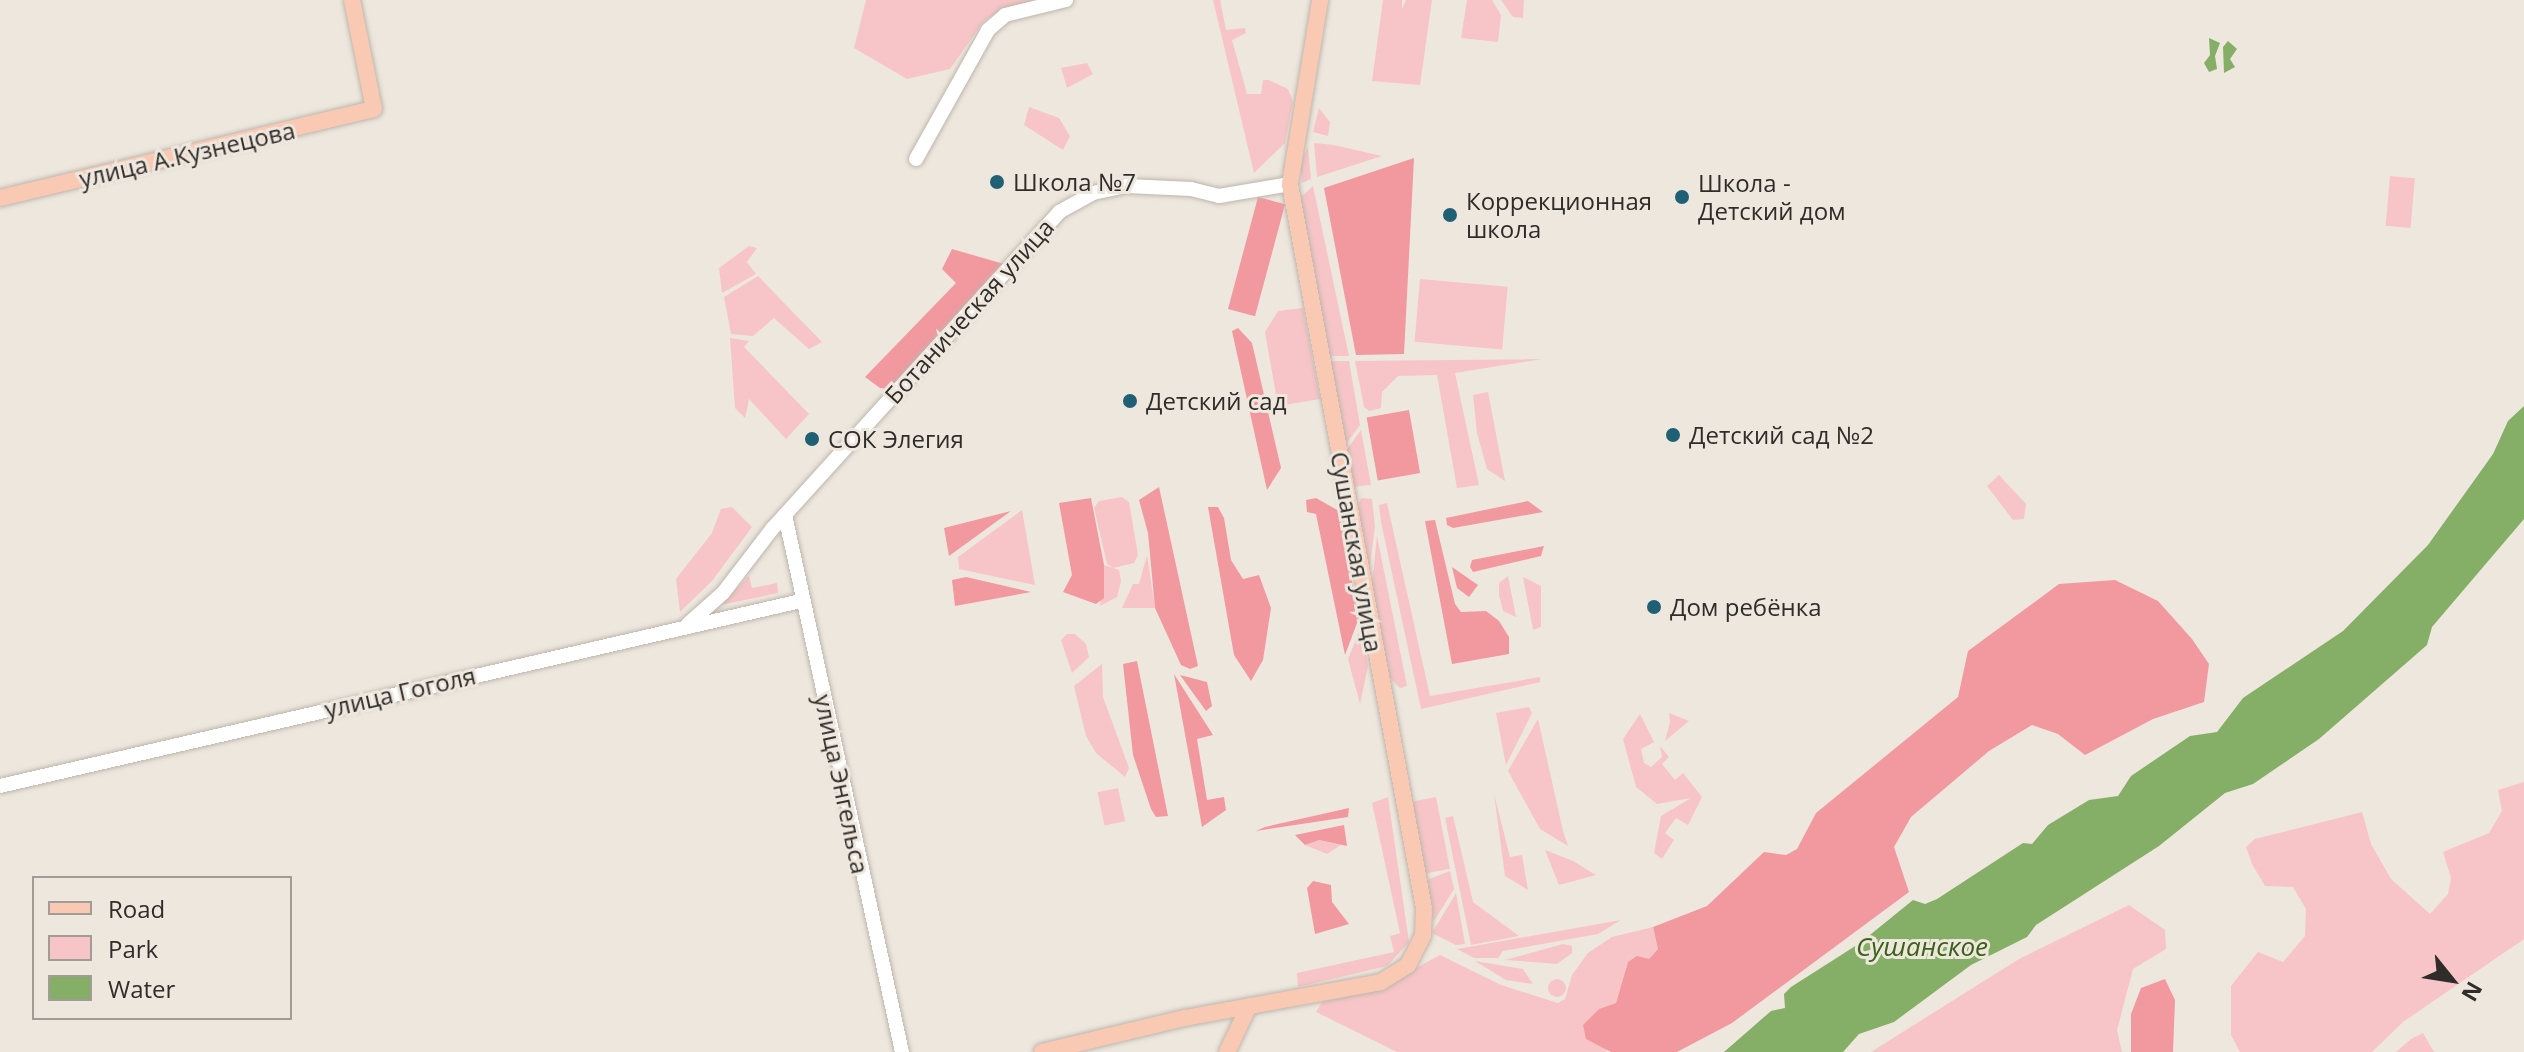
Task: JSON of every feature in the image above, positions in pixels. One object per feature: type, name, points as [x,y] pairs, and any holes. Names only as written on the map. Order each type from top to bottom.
[{"type":"main road","name":"улица А.Кузнецова","points":[[0,198],[374,109],[352,0]]},
{"type":"main road","name":"Сушанская улица","points":[[1042,1052],[1277,1000],[1381,982],[1400,972],[1419,948],[1425,915],[1290,184],[1320,0]]},
{"type":"main road","points":[[1227,1052],[1249,1006]]},
{"type":"street","points":[[916,159],[988,30],[1005,15],[1066,0]]},
{"type":"street","name":"Ботаническая улица","points":[[688,624],[723,593],[785,515],[1059,212],[1093,193],[1127,186],[1191,189],[1219,196],[1290,184]]},
{"type":"street","name":"улица Энгельса","points":[[785,515],[801,601],[902,1052]]},
{"type":"street","name":"улица Гоголя","points":[[0,786],[688,624],[801,601]]},
{"type":"green space","points":[[866,0],[1052,0],[1002,9],[984,21],[950,69],[907,79],[854,48]]},
{"type":"green space","points":[[1213,0],[1220,0],[1226,30],[1245,28],[1246,33],[1232,40],[1247,94],[1261,94],[1263,80],[1269,80],[1288,89],[1293,102],[1285,143],[1254,173]]},
{"type":"green space","points":[[1383,0],[1402,0],[1402,9],[1406,0],[1432,0],[1420,85],[1372,81]]},
{"type":"green space","points":[[1467,0],[1492,0],[1501,15],[1498,42],[1461,38]]},
{"type":"green space","points":[[1501,0],[1524,0],[1523,18],[1513,17]]},
{"type":"green space","points":[[1087,63],[1093,74],[1067,88],[1061,68]]},
{"type":"green space","points":[[1029,107],[1059,118],[1070,136],[1063,150],[1024,125]]},
{"type":"green space","points":[[1319,108],[1330,122],[1328,136],[1313,132]]},
{"type":"green space","points":[[1314,143],[1334,145],[1382,156],[1317,177]]},
{"type":"green space","points":[[1308,147],[1311,179],[1302,183],[1300,163]]},
{"type":"green space","points":[[2390,176],[2415,178],[2411,228],[2386,226]]},
{"type":"green space","points":[[1313,186],[1349,356],[1327,356],[1297,201]]},
{"type":"green space","points":[[749,246],[757,248],[747,262],[756,274],[722,293],[719,268]]},
{"type":"green space","points":[[758,276],[822,342],[809,349],[774,318],[753,336],[731,334],[724,297]]},
{"type":"green space","points":[[1420,279],[1508,287],[1502,349],[1415,342]]},
{"type":"green space","points":[[1303,308],[1320,399],[1278,406],[1265,332],[1278,311]]},
{"type":"green space","points":[[730,338],[749,341],[744,347],[809,414],[786,439],[749,399],[745,418],[735,408]]},
{"type":"green space","points":[[1542,359],[1455,373],[1479,485],[1457,488],[1437,375],[1398,376],[1382,392],[1381,408],[1369,411],[1364,407],[1355,361]]},
{"type":"green space","points":[[1329,361],[1349,361],[1360,425],[1343,448]]},
{"type":"green space","points":[[1488,392],[1505,481],[1487,469],[1477,433],[1473,395]]},
{"type":"green space","points":[[1361,430],[1371,485],[1350,487],[1345,452]]},
{"type":"green space","points":[[1999,475],[2026,504],[2024,519],[2013,520],[1987,486]]},
{"type":"green space","points":[[1122,497],[1129,502],[1138,555],[1134,563],[1113,568],[1107,564],[1094,508],[1099,501]]},
{"type":"green space","points":[[1361,498],[1372,499],[1375,527],[1368,579],[1356,512]]},
{"type":"green space","points":[[1387,503],[1430,696],[1540,677],[1540,682],[1421,709],[1381,522],[1379,505]]},
{"type":"green space","points":[[732,507],[752,527],[712,581],[680,612],[676,579],[712,533],[721,509]]},
{"type":"green space","points":[[1022,510],[1035,585],[959,569],[958,557]]},
{"type":"green space","points":[[1377,536],[1407,686],[1400,688],[1388,676],[1372,585]]},
{"type":"green space","points":[[1147,555],[1155,608],[1122,608],[1133,584],[1139,584]]},
{"type":"green space","points":[[1104,565],[1119,570],[1121,581],[1117,597],[1100,606]]},
{"type":"green space","points":[[749,576],[752,588],[777,583],[778,593],[721,605]]},
{"type":"green space","points":[[1508,576],[1516,617],[1503,611],[1499,595],[1499,583]]},
{"type":"green space","points":[[1523,577],[1541,586],[1541,627],[1533,630]]},
{"type":"green space","points":[[1361,627],[1368,666],[1360,704],[1348,659]]},
{"type":"green space","points":[[1067,634],[1075,634],[1086,644],[1089,657],[1072,673],[1061,640]]},
{"type":"green space","points":[[1102,664],[1103,697],[1129,768],[1125,777],[1096,753],[1086,736],[1074,686]]},
{"type":"green space","points":[[1529,707],[1532,713],[1506,765],[1496,713]]},
{"type":"green space","points":[[1669,713],[1689,721],[1665,741],[1670,722]]},
{"type":"green space","points":[[1640,714],[1654,742],[1641,749],[1644,763],[1651,767],[1662,757],[1660,746],[1669,757],[1662,764],[1675,780],[1683,773],[1702,797],[1688,825],[1676,818],[1665,833],[1674,840],[1662,859],[1654,853],[1661,816],[1691,798],[1657,804],[1636,787],[1623,739]]},
{"type":"green space","points":[[1538,719],[1568,846],[1540,829],[1508,771]]},
{"type":"green space","points":[[2524,782],[2524,939],[2403,1022],[2372,1052],[2240,1052],[2231,1035],[2231,986],[2258,952],[2283,962],[2305,936],[2306,909],[2293,887],[2265,886],[2246,847],[2255,839],[2362,812],[2371,844],[2391,879],[2430,914],[2448,894],[2451,878],[2443,852],[2489,833],[2502,811],[2498,790]]},
{"type":"green space","points":[[1118,788],[1125,821],[1105,826],[1097,792]]},
{"type":"green space","points":[[1494,794],[1510,857],[1522,855],[1528,890],[1505,876]]},
{"type":"green space","points":[[1388,797],[1409,942],[1387,966],[1298,987],[1297,973],[1394,952],[1390,936],[1400,933],[1372,803]]},
{"type":"green space","points":[[1436,797],[1450,869],[1425,873],[1411,802]]},
{"type":"green space","points":[[1453,816],[1473,902],[1519,936],[1471,945],[1445,818]]},
{"type":"green space","points":[[1318,840],[1341,845],[1327,854],[1305,845]]},
{"type":"green space","points":[[1545,850],[1573,861],[1596,875],[1559,885]]},
{"type":"green space","points":[[1450,871],[1454,889],[1434,921],[1424,881]]},
{"type":"green space","points":[[1456,893],[1465,944],[1456,945],[1432,933]]},
{"type":"green space","points":[[2129,905],[2165,930],[2166,949],[2133,969],[2117,1030],[2122,1052],[1871,1052],[2019,959]]},
{"type":"green space","points":[[1621,920],[1598,934],[1503,951],[1498,958],[1474,958],[1457,949]]},
{"type":"green space","points":[[1653,927],[1658,949],[1649,959],[1628,962],[1616,1003],[1599,1009],[1586,1039],[1609,1049],[1605,1052],[1397,1052],[1316,1012],[1322,1002],[1375,990],[1440,955],[1501,985],[1558,1003],[1565,999],[1572,975],[1588,953],[1612,937]]},
{"type":"green space","points":[[1563,944],[1572,946],[1572,953],[1557,964],[1505,960]]},
{"type":"green space","points":[[1475,961],[1523,969],[1533,984],[1506,980]]},
{"type":"green space","points":[[1553,979],[1561,979],[1566,988],[1564,995],[1553,997],[1548,992],[1548,984]]},
{"type":"green space","points":[[2423,1033],[2434,1052],[2396,1052],[2411,1039]]},
{"type":"shaded area","points":[[1414,158],[1404,354],[1356,355],[1324,188]]},
{"type":"shaded area","points":[[1258,197],[1285,204],[1255,316],[1228,309]]},
{"type":"shaded area","points":[[952,249],[1004,264],[889,389],[880,388],[865,377],[956,283],[942,269]]},
{"type":"shaded area","points":[[1238,328],[1252,343],[1281,468],[1267,490],[1232,331]]},
{"type":"shaded area","points":[[1409,410],[1420,473],[1378,480],[1367,417]]},
{"type":"shaded area","points":[[1159,487],[1198,666],[1190,669],[1181,665],[1155,608],[1148,533],[1139,500]]},
{"type":"shaded area","points":[[1091,498],[1104,565],[1104,598],[1096,604],[1063,592],[1072,575],[1059,503]]},
{"type":"shaded area","points":[[1316,498],[1339,511],[1359,618],[1345,655],[1316,514],[1307,512],[1306,500]]},
{"type":"shaded area","points":[[1528,501],[1543,512],[1453,528],[1447,525],[1446,518]]},
{"type":"shaded area","points":[[1208,507],[1218,507],[1224,518],[1231,560],[1243,579],[1259,575],[1271,608],[1263,660],[1251,681],[1234,655]]},
{"type":"shaded area","points":[[1011,511],[949,556],[944,528]]},
{"type":"shaded area","points":[[1435,520],[1455,604],[1461,612],[1486,611],[1499,621],[1509,637],[1509,654],[1452,664],[1425,521]]},
{"type":"shaded area","points":[[1544,546],[1541,556],[1473,572],[1470,567],[1472,560]]},
{"type":"shaded area","points":[[1452,567],[1478,585],[1469,597],[1457,588]]},
{"type":"shaded area","points":[[966,577],[1031,592],[955,606],[952,580]]},
{"type":"shaded area","points":[[2115,580],[2158,601],[2192,639],[2209,664],[2204,702],[2153,719],[2085,755],[2058,734],[2032,725],[1989,751],[1911,817],[1894,847],[1909,892],[1732,1023],[1677,1052],[1611,1052],[1586,1039],[1583,1025],[1599,1009],[1616,1003],[1628,962],[1637,956],[1649,959],[1658,949],[1653,927],[1707,906],[1764,852],[1786,855],[1797,849],[1816,813],[1958,697],[1968,651],[2059,584]]},
{"type":"shaded area","points":[[1137,661],[1168,816],[1156,817],[1151,809],[1133,755],[1123,664]]},
{"type":"shaded area","points":[[1174,674],[1213,735],[1197,739],[1207,800],[1224,797],[1226,810],[1202,827]]},
{"type":"shaded area","points":[[1180,675],[1207,682],[1212,706],[1206,711]]},
{"type":"shaded area","points":[[1349,808],[1348,817],[1256,831],[1265,827]]},
{"type":"shaded area","points":[[1344,825],[1347,846],[1319,840],[1305,845],[1295,835]]},
{"type":"shaded area","points":[[1313,881],[1331,885],[1332,902],[1349,924],[1315,934],[1307,888]]},
{"type":"shaded area","points":[[2165,979],[2175,1000],[2173,1052],[2131,1052],[2131,1014],[2141,988]]},
{"type":"water","points":[[2209,38],[2220,43],[2215,56],[2217,69],[2209,72],[2204,63],[2210,55]]},
{"type":"water","points":[[2228,41],[2237,49],[2230,59],[2235,67],[2224,73],[2223,47]]},
{"type":"water","name":"Сушанское","points":[[2524,406],[2524,519],[2432,627],[2427,645],[2319,739],[2253,784],[2225,793],[2159,846],[2036,925],[2027,937],[1971,965],[1894,1022],[1859,1034],[1843,1052],[1724,1052],[1771,1011],[1785,1008],[1784,994],[1791,987],[1860,943],[1913,900],[1925,904],[1937,899],[2023,843],[2032,844],[2048,825],[2089,800],[2118,796],[2131,776],[2190,736],[2217,732],[2243,698],[2343,631],[2428,545],[2493,454],[2508,421]]},
{"type":"place","name":"Школа №7","points":[[997,182]]},
{"type":"place","name":"Школа - Детский дом","points":[[1682,197]]},
{"type":"place","name":"Коррекционная школа","points":[[1450,215]]},
{"type":"place","name":"Детский сад","points":[[1130,401]]},
{"type":"place","name":"Детский сад №2","points":[[1673,435]]},
{"type":"place","name":"СОК Элегия","points":[[812,439]]},
{"type":"place","name":"Дом ребёнка","points":[[1654,607]]}]
